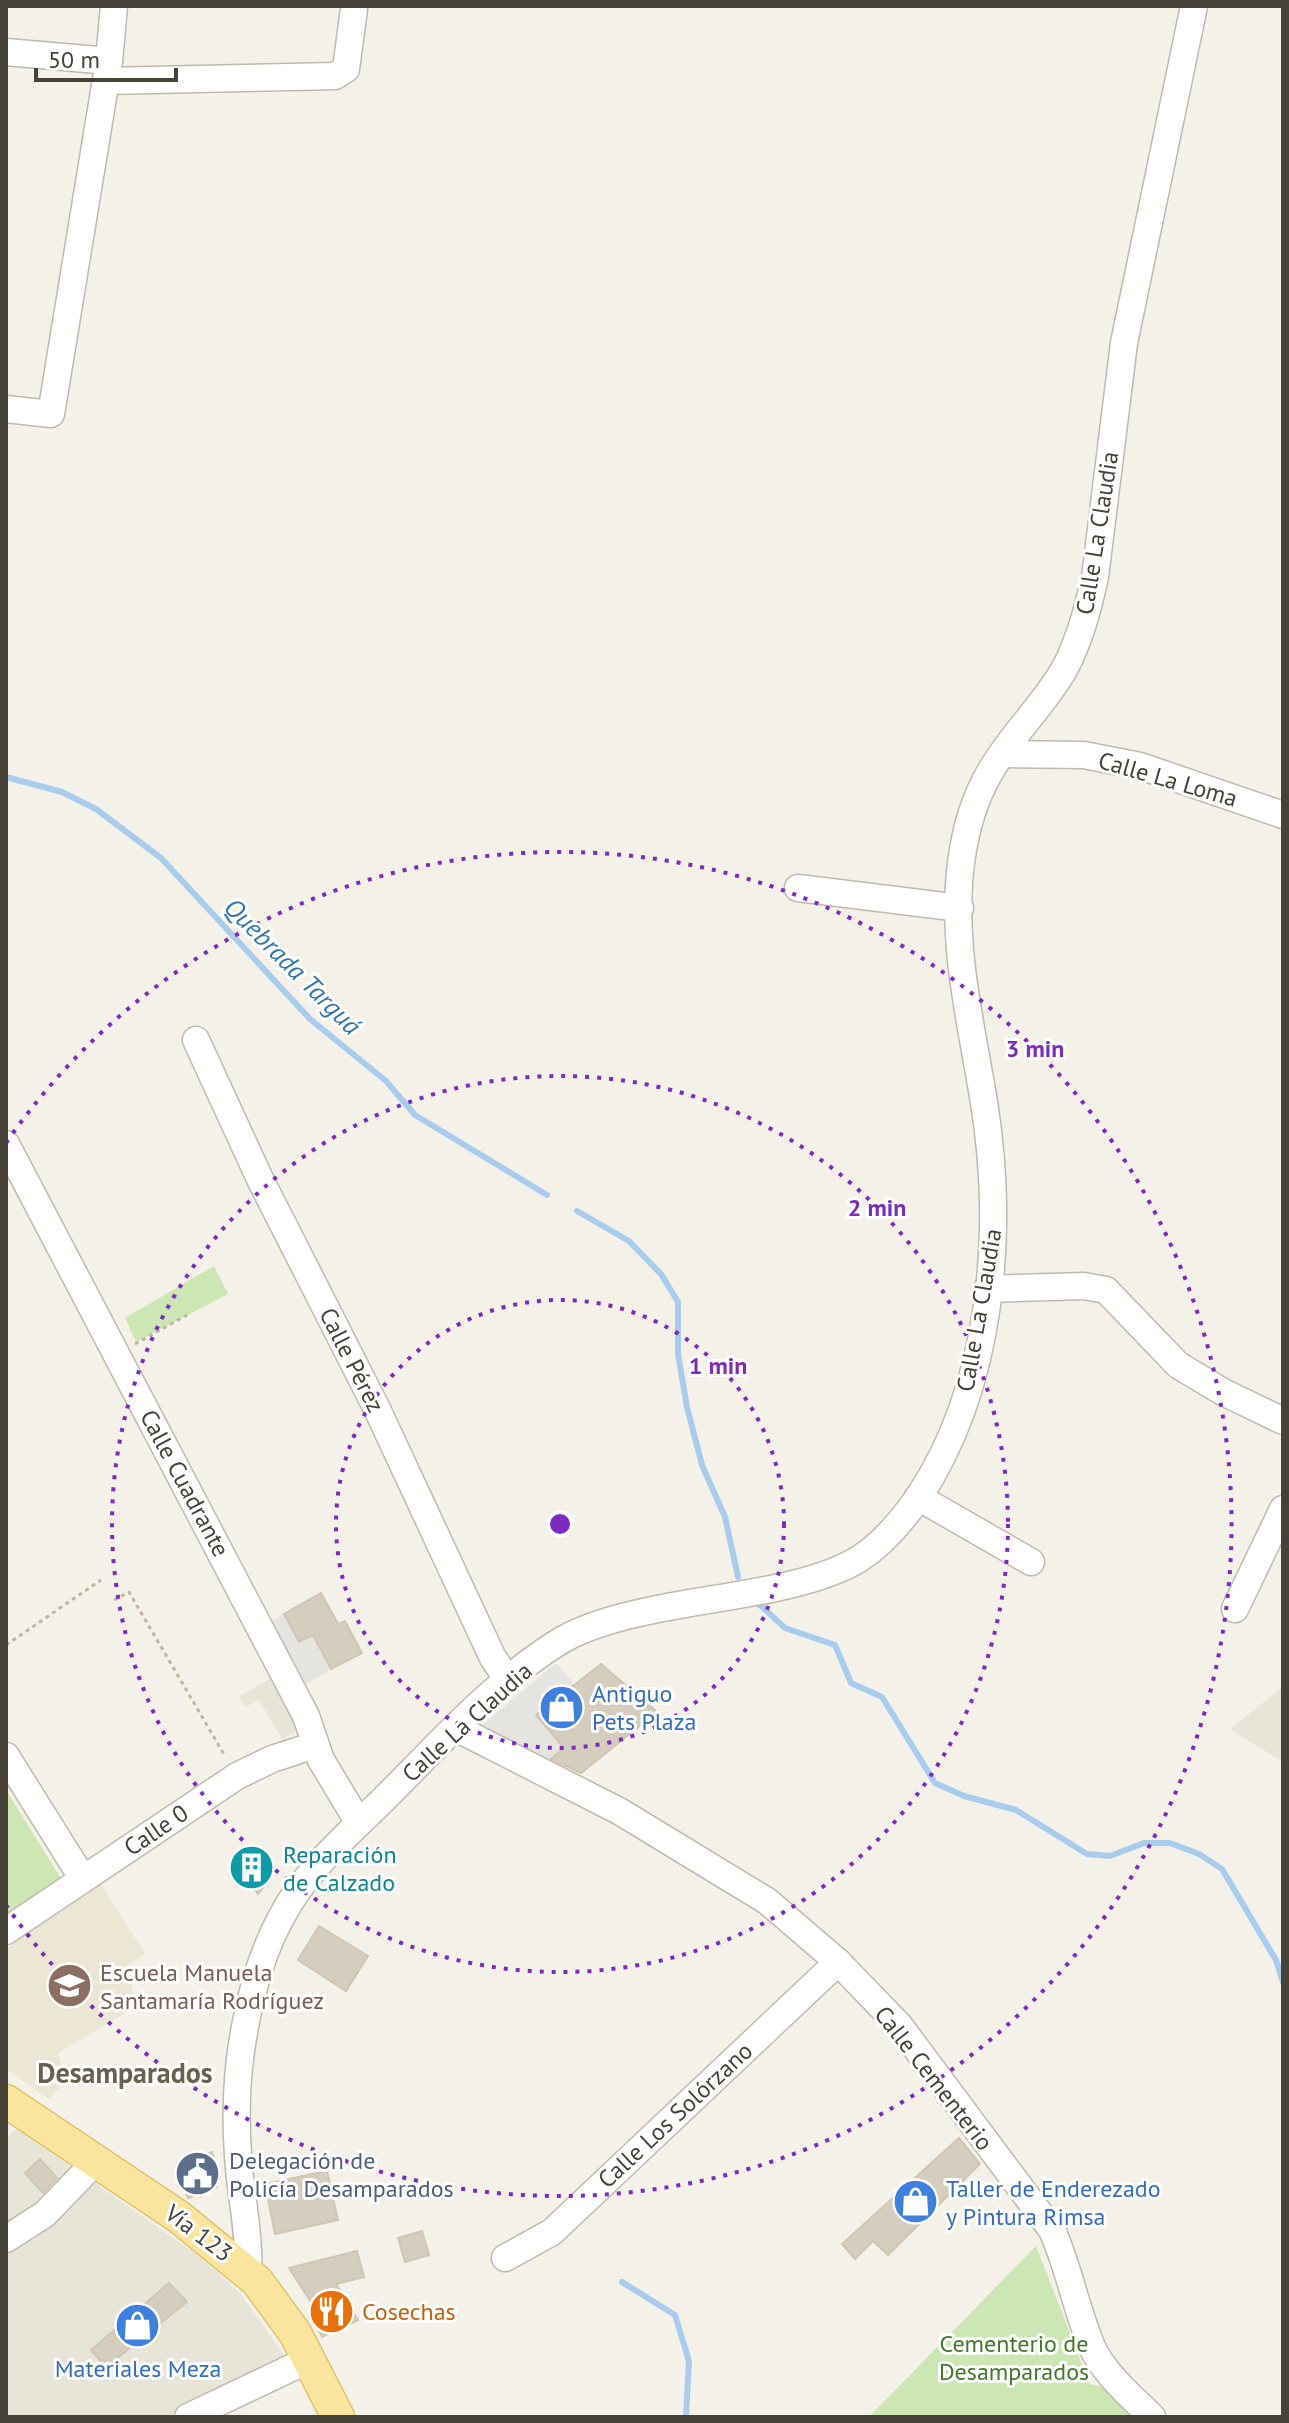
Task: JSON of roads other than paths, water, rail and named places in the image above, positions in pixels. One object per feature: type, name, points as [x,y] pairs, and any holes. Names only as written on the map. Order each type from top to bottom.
[{"type":"main road","name":"Vía 123","points":[[6,2101],[97,2160],[208,2238],[248,2271],[273,2299],[310,2359],[338,2417]]},
{"type":"street","points":[[6,409],[51,414],[108,71],[114,6]]},
{"type":"street","name":"Calle La Claudia","points":[[248,2271],[238,2155],[238,2096],[244,2031],[267,1948],[301,1885],[456,1728],[508,1680],[565,1638],[646,1611],[836,1570],[854,1562],[889,1536],[918,1497],[957,1425],[972,1371],[987,1289],[995,1216],[992,1159],[964,995],[961,863],[969,825],[991,770],[1063,671],[1087,614],[1095,577],[1124,343],[1194,6]]},
{"type":"street","points":[[6,52],[108,71],[335,76],[346,69],[354,9]]},
{"type":"street","name":"Calle La Loma","points":[[1003,754],[1084,755],[1140,766],[1283,815]]},
{"type":"street","points":[[798,888],[960,908]]},
{"type":"street","name":"Calle Pérez","points":[[196,1040],[260,1179],[378,1411],[493,1658],[508,1680]]},
{"type":"street","name":"Calle Cuadrante","points":[[6,1144],[306,1716],[315,1745],[359,1823]]},
{"type":"street","points":[[987,1289],[1084,1286],[1106,1290],[1178,1365],[1223,1392],[1283,1421]]},
{"type":"street","points":[[918,1497],[1031,1562]]},
{"type":"street","points":[[1235,1609],[1283,1509]]},
{"type":"street","name":"Calle Cementerio","points":[[456,1728],[619,1811],[711,1866],[767,1901],[838,1962],[907,2035],[1052,2230],[1069,2267],[1092,2347],[1109,2373],[1152,2417]]},
{"type":"street","name":"Calle 0","points":[[6,1931],[237,1776],[315,1745]]},
{"type":"street","points":[[6,1756],[83,1879]]},
{"type":"street","name":"Calle Los Solórzano","points":[[505,2258],[552,2232],[838,1962]]},
{"type":"street","points":[[6,2239],[45,2214],[97,2160]]},
{"type":"street","points":[[188,2417],[310,2359]]},
{"type":"waterway","name":"Quebrada Targuá","points":[[6,777],[62,792],[96,809],[161,858],[310,1019],[386,1081],[415,1115],[547,1195]]},
{"type":"waterway","name":"Quebrada Targuá","points":[[577,1211],[629,1241],[661,1274],[678,1302],[678,1354],[687,1407],[702,1465],[725,1517],[738,1577]]},
{"type":"waterway","name":"Quebrada Targuá","points":[[759,1604],[785,1628],[835,1645],[851,1683],[882,1697],[935,1783],[964,1796],[1016,1810],[1087,1854],[1110,1856],[1144,1843],[1170,1843],[1199,1854],[1222,1869],[1276,1960],[1283,1982]]},
{"type":"waterway","points":[[622,2282],[675,2315],[689,2361],[686,2417]]},
{"type":"place","name":"Antiguo Pets Plaza","points":[[561,1707]]},
{"type":"place","name":"Reparación de Calzado","points":[[252,1868]]},
{"type":"place","name":"Escuela Manuela Santamaría Rodríguez","points":[[69,1986]]},
{"type":"place","name":"Delegación de Policía Desamparados","points":[[198,2174]]},
{"type":"place","name":"Taller de Enderezado y Pintura Rimsa","points":[[915,2202]]},
{"type":"place","name":"Cosechas","points":[[331,2311]]},
{"type":"place","name":"Materiales Meza","points":[[138,2326]]},
{"type":"district","name":"Desamparados","points":[[125,2072]]},
{"type":"park label","name":"Cementerio de Desamparados","points":[[1014,2357]]}]
